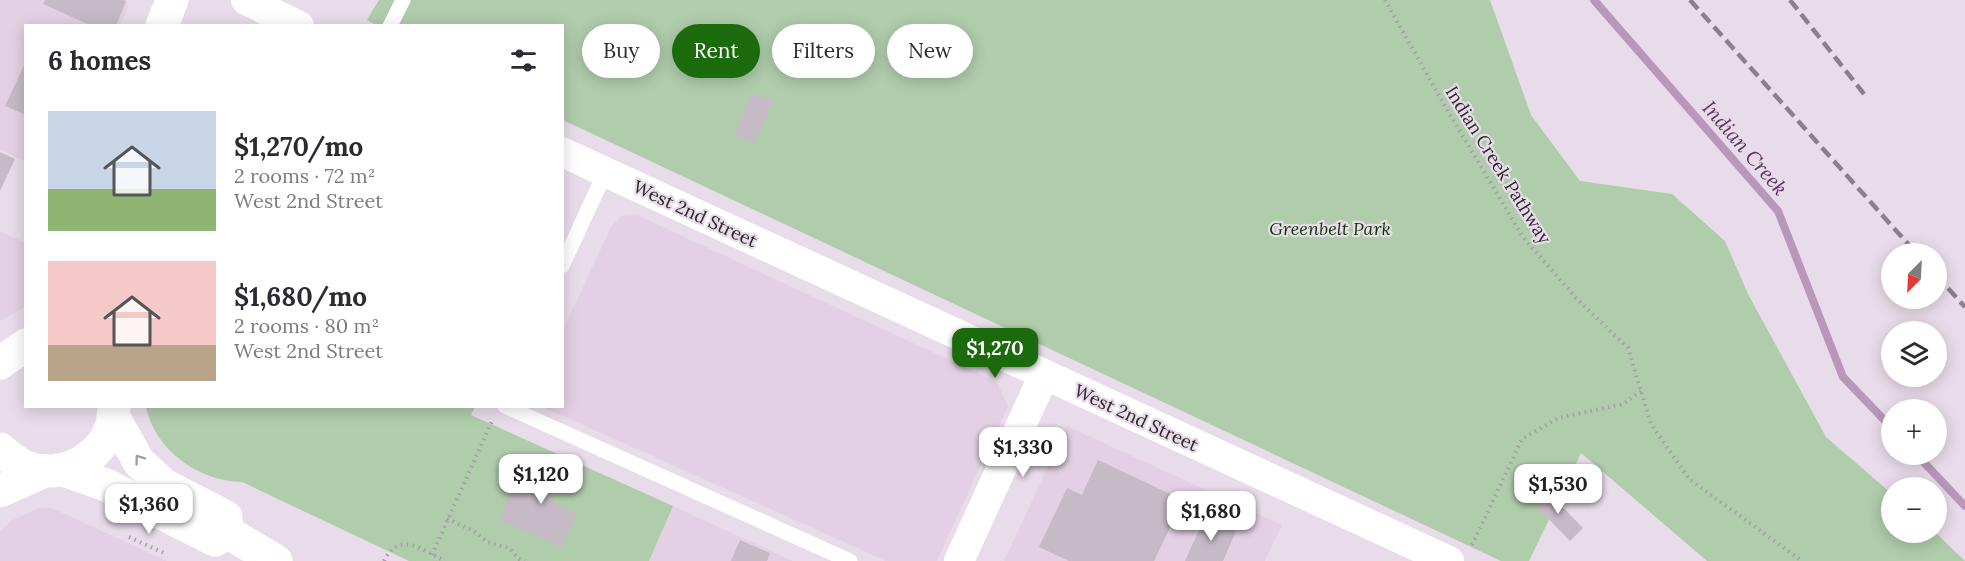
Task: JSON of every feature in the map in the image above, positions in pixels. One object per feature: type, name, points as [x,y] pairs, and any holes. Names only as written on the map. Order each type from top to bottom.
[{"type":"main road","points":[[163,24],[172,0]]},
{"type":"main road","points":[[0,363],[24,346]]},
{"type":"main road","points":[[0,491],[54,470],[85,461],[100,448],[110,431],[114,411]]},
{"type":"main road","points":[[114,411],[139,462],[164,485],[226,517],[227,532]]},
{"type":"main road","points":[[0,449],[12,460],[28,468],[54,470],[106,485],[215,540],[227,532]]},
{"type":"main road","points":[[227,532],[276,561]]},
{"type":"street","points":[[246,0],[295,24]]},
{"type":"street","name":"West 2nd Street","points":[[564,153],[1044,375],[1459,556]]},
{"type":"street","points":[[959,561],[1044,375]]},
{"type":"lane","points":[[391,24],[402,0]]},
{"type":"lane","points":[[564,262],[605,173]]},
{"type":"lane","points":[[499,412],[850,561]]},
{"type":"path","name":"Indian Creek Pathway","points":[[1385,0],[1523,237],[1576,298],[1628,348],[1651,424],[1689,479],[1802,561]]},
{"type":"path","points":[[1459,556],[1522,439],[1558,418],[1623,404],[1641,391]]},
{"type":"path","points":[[432,555],[499,412]]},
{"type":"path","points":[[447,519],[474,531],[487,543],[509,548],[519,559],[525,561]]},
{"type":"path","points":[[129,537],[164,553]]},
{"type":"path","points":[[384,561],[390,549],[398,544],[410,545],[445,561]]},
{"type":"shaded area","points":[[0,0],[126,0],[128,7],[120,24],[24,24],[24,161],[0,150]]},
{"type":"shaded area","points":[[637,215],[997,382],[1008,406],[937,561],[886,561],[545,408],[564,408],[564,328],[611,227],[621,216]]},
{"type":"shaded area","points":[[0,231],[24,242],[24,308],[0,321]]},
{"type":"shaded area","points":[[1067,426],[1282,525],[1265,561],[1004,561]]},
{"type":"shaded area","points":[[673,506],[793,561],[649,561]]},
{"type":"shaded area","points":[[38,508],[52,508],[167,561],[0,561],[0,531],[11,521]]},
{"type":"green space","name":"Greenbelt Park","points":[[379,0],[1490,0],[1531,115],[1580,181],[1672,194],[1725,241],[1748,294],[1826,437],[1881,484],[1881,543],[1946,543],[1965,561],[1707,561],[1581,453],[1529,561],[1501,561],[564,120],[564,24],[374,24],[367,20]]},
{"type":"green space","points":[[146,408],[474,408],[471,415],[673,506],[649,561],[409,561],[242,482],[210,476],[195,469],[169,449],[151,423]]},
{"type":"building","points":[[45,0],[126,1],[117,24],[88,24],[43,4]]},
{"type":"building","points":[[24,65],[24,114],[5,106]]},
{"type":"building","points":[[753,92],[773,101],[754,144],[734,134]]},
{"type":"building","points":[[0,152],[15,159],[0,191]]},
{"type":"building","points":[[538,453],[566,466],[551,501],[577,513],[562,547],[499,520],[513,487],[535,496],[542,482],[528,476]]},
{"type":"building","points":[[1098,460],[1183,500],[1154,561],[1069,561],[1039,547],[1067,488],[1082,495]]},
{"type":"building","points":[[1545,489],[1583,528],[1570,541],[1532,502]]},
{"type":"building","points":[[1205,517],[1236,531],[1223,561],[1185,561]]},
{"type":"building","points":[[740,540],[770,553],[767,561],[731,561]]},
{"type":"waterway","name":"Indian Creek","points":[[1594,0],[1778,211],[1843,377],[1881,417]]},
{"type":"waterway","name":"Indian Creek","points":[[1926,465],[1965,506]]},
{"type":"railway","points":[[1690,0],[1907,243]]},
{"type":"railway","points":[[1790,0],[1864,94]]},
{"type":"railway","points":[[1947,287],[1965,307]]}]
